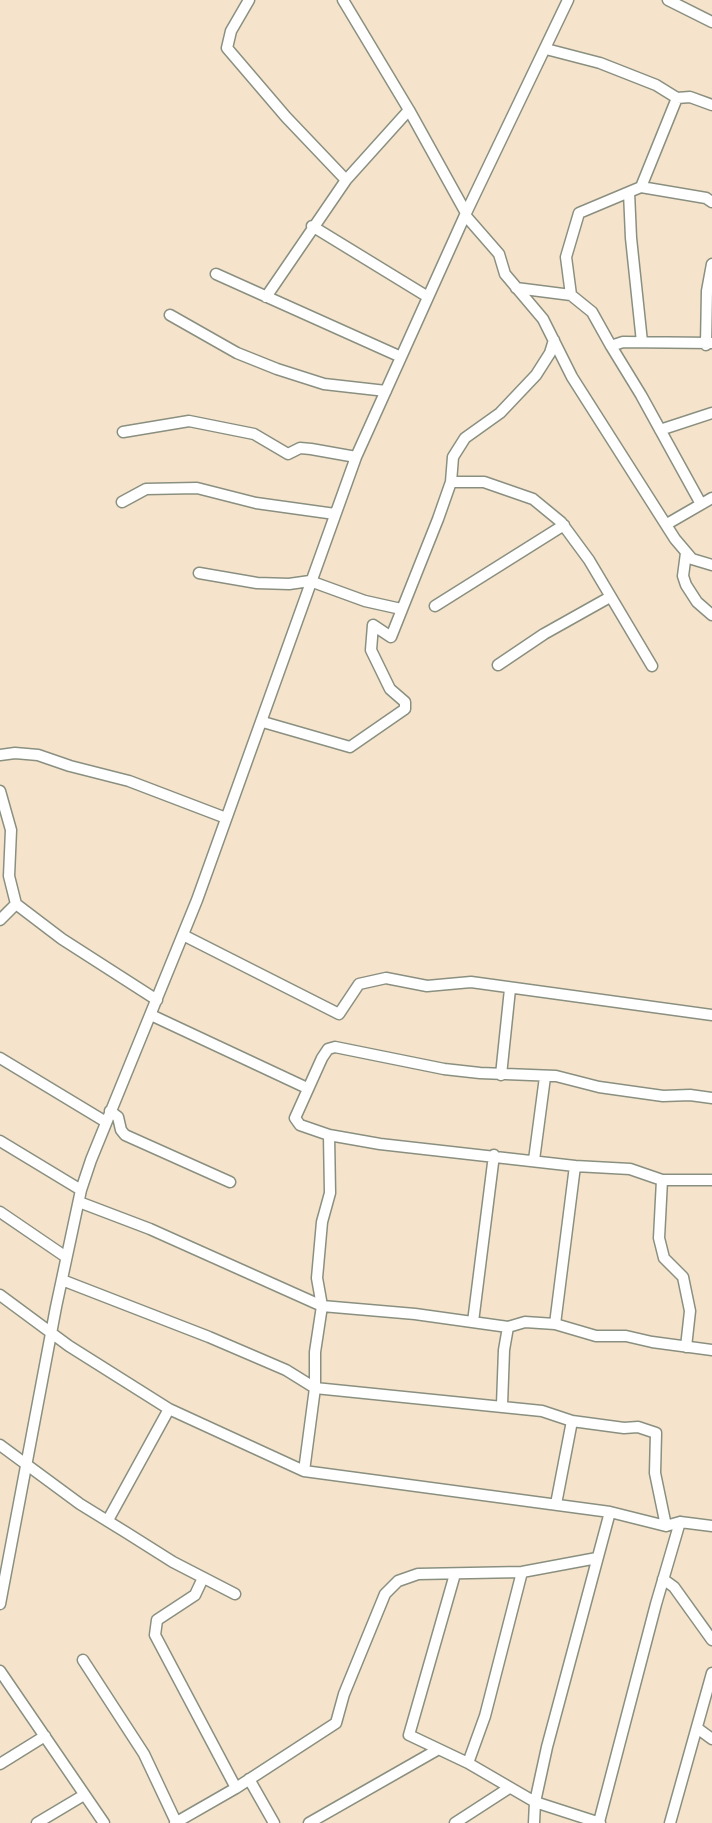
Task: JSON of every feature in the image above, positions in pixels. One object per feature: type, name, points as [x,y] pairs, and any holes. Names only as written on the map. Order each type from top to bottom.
[{"type":"street","points":[[249,0],[227,39],[231,55],[346,180]]},
{"type":"street","points":[[343,0],[409,110],[465,214],[499,254],[505,273],[543,319],[572,377],[667,524],[692,559],[712,565]]},
{"type":"street","points":[[0,1604],[51,1333],[81,1190],[108,1116],[183,935],[263,722],[310,581],[356,458],[465,214],[568,0]]},
{"type":"street","points":[[668,0],[712,22]]},
{"type":"street","points":[[546,49],[600,63],[656,85],[676,98],[690,97],[712,105]]},
{"type":"street","points":[[641,187],[676,98]]},
{"type":"street","points":[[266,297],[312,226],[346,180],[409,110]]},
{"type":"street","points":[[571,295],[566,257],[576,218],[583,211],[641,187],[706,198],[712,202]]},
{"type":"street","points":[[629,192],[635,285],[642,342]]},
{"type":"street","points":[[312,226],[428,297]]},
{"type":"street","points":[[611,345],[642,342],[709,344],[707,291],[712,264]]},
{"type":"street","points":[[216,274],[401,357]]},
{"type":"street","points":[[516,288],[571,295],[592,312],[701,504]]},
{"type":"street","points":[[170,315],[237,353],[277,369],[331,385],[386,391]]},
{"type":"street","points":[[263,722],[350,747],[405,709],[405,702],[390,689],[371,650],[373,625],[391,637],[451,482],[453,457],[465,438],[500,413],[536,375],[550,353],[554,340]]},
{"type":"street","points":[[660,430],[712,413]]},
{"type":"street","points":[[123,432],[189,421],[254,435],[288,454],[300,448],[356,458]]},
{"type":"street","points":[[451,482],[484,482],[532,499],[564,525],[652,666]]},
{"type":"street","points":[[122,502],[146,489],[197,488],[256,502],[335,514]]},
{"type":"street","points":[[667,524],[712,498]]},
{"type":"street","points":[[435,606],[564,525]]},
{"type":"street","points":[[686,553],[683,576],[686,585],[697,602],[712,615]]},
{"type":"street","points":[[199,573],[257,583],[289,584],[310,581],[365,601],[401,609]]},
{"type":"street","points":[[498,665],[544,634],[610,597]]},
{"type":"street","points":[[0,755],[15,753],[38,755],[129,781],[226,818]]},
{"type":"street","points":[[0,791],[11,830],[9,876],[16,904],[62,939],[157,1000]]},
{"type":"street","points":[[0,920],[16,904]]},
{"type":"street","points":[[183,935],[339,1014],[359,984],[386,978],[414,985],[471,982],[712,1015]]},
{"type":"street","points":[[501,1075],[510,989]]},
{"type":"street","points":[[151,1015],[307,1088]]},
{"type":"street","points":[[712,1098],[690,1095],[663,1096],[599,1087],[556,1076],[501,1075],[444,1069],[335,1047],[328,1049],[307,1088],[296,1122],[329,1135],[380,1143],[494,1155],[575,1167],[630,1169],[662,1180],[712,1180]]},
{"type":"street","points":[[0,1058],[108,1116],[118,1117],[121,1130],[125,1135],[230,1182]]},
{"type":"street","points":[[534,1160],[545,1077]]},
{"type":"street","points":[[304,1471],[315,1388],[315,1352],[322,1306],[317,1278],[322,1222],[330,1193],[329,1135]]},
{"type":"street","points":[[0,1141],[81,1190]]},
{"type":"street","points":[[473,1322],[494,1155]]},
{"type":"street","points":[[555,1324],[575,1167]]},
{"type":"street","points":[[662,1180],[658,1238],[664,1258],[682,1277],[690,1311],[686,1347]]},
{"type":"street","points":[[79,1202],[160,1234],[322,1306],[416,1314],[508,1327],[525,1322],[555,1324],[596,1336],[626,1336],[712,1350]]},
{"type":"street","points":[[0,1212],[66,1257]]},
{"type":"street","points":[[62,1280],[209,1337],[294,1374],[315,1388],[542,1411],[572,1421],[624,1428],[638,1427],[656,1433],[655,1473],[666,1526]]},
{"type":"street","points":[[0,1295],[51,1333],[169,1409],[304,1471],[610,1512],[666,1526],[680,1522],[712,1526]]},
{"type":"street","points":[[502,1406],[504,1350],[508,1327]]},
{"type":"street","points":[[108,1520],[169,1409]]},
{"type":"street","points":[[556,1504],[572,1421]]},
{"type":"street","points":[[0,1445],[173,1562],[235,1594]]},
{"type":"street","points":[[534,1823],[535,1802],[546,1747],[610,1512]]},
{"type":"street","points":[[455,1574],[409,1735],[468,1763],[535,1802],[600,1822],[680,1522]]},
{"type":"street","points":[[83,1660],[144,1754],[175,1823],[236,1788],[336,1723],[344,1694],[386,1594],[398,1581],[418,1574],[522,1572],[597,1558]]},
{"type":"street","points":[[468,1763],[485,1716],[522,1572]]},
{"type":"street","points":[[203,1578],[195,1595],[157,1620],[156,1635],[236,1788]]},
{"type":"street","points":[[663,1579],[674,1587],[712,1640]]},
{"type":"street","points":[[0,1671],[104,1823]]},
{"type":"street","points":[[670,1823],[712,1673]]},
{"type":"street","points":[[697,1728],[712,1739]]},
{"type":"street","points":[[0,1764],[45,1736]]},
{"type":"street","points":[[309,1823],[437,1750]]},
{"type":"street","points":[[249,1779],[274,1823]]},
{"type":"street","points":[[455,1823],[509,1788]]},
{"type":"street","points":[[37,1823],[84,1795]]}]
